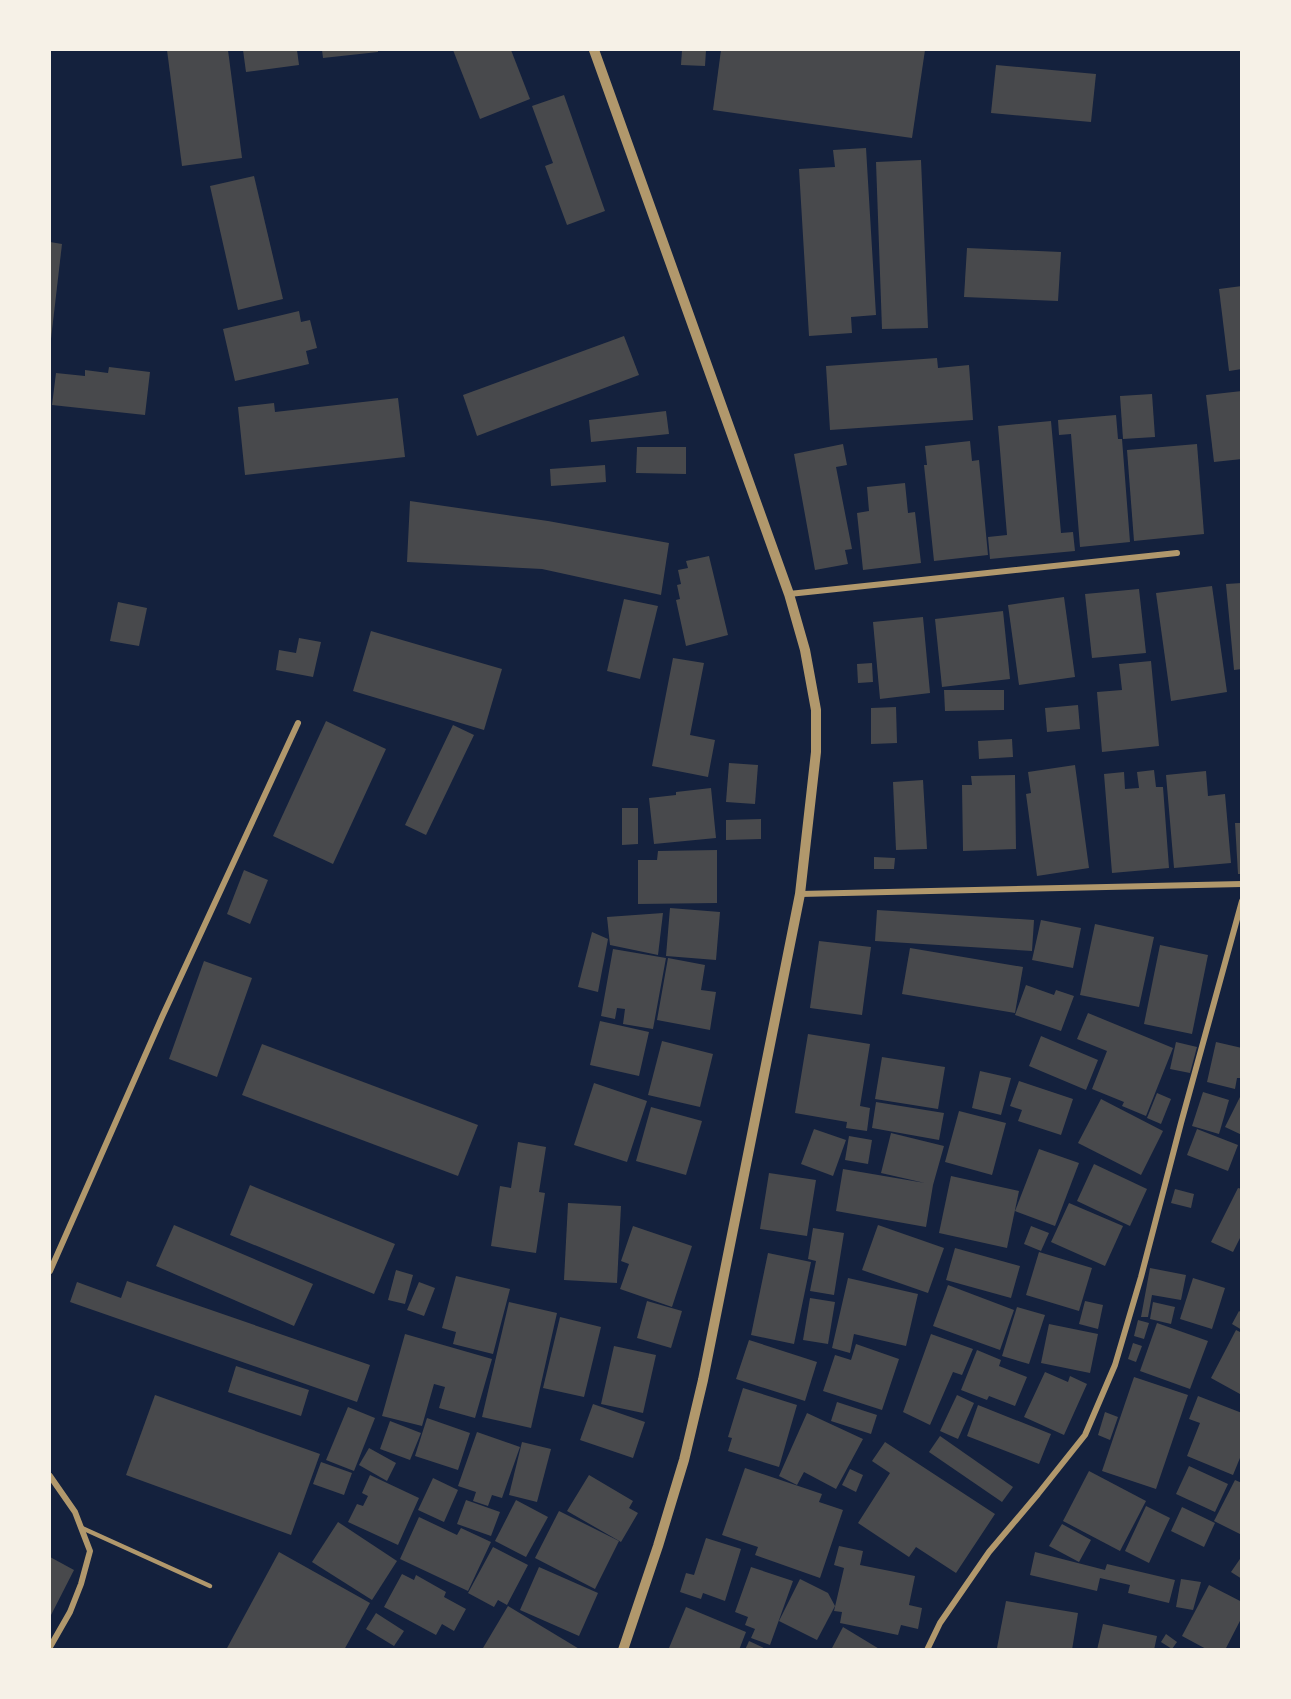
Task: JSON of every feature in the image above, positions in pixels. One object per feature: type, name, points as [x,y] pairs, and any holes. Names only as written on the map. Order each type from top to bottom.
[{"type":"street","points":[[594,50],[789,594],[805,650],[816,710],[816,752],[800,894],[702,1380],[684,1460],[658,1546],[622,1650]]},
{"type":"street","points":[[789,594],[1177,553]]},
{"type":"street","points":[[50,1271],[162,1017],[298,723]]},
{"type":"street","points":[[800,894],[1242,884]]},
{"type":"street","points":[[928,1649],[940,1623],[989,1552],[1085,1435],[1115,1365],[1141,1277],[1242,901]]},
{"type":"street","points":[[50,1476],[75,1512],[90,1551],[70,1612],[50,1647]]},
{"type":"lane","points":[[82,1528],[210,1586]]},
{"type":"building","points":[[167,50],[228,50],[242,158],[182,166]]},
{"type":"building","points":[[243,50],[297,50],[299,65],[246,72]]},
{"type":"building","points":[[322,50],[378,50],[378,52],[323,58]]},
{"type":"building","points":[[453,50],[511,50],[530,99],[480,119]]},
{"type":"building","points":[[682,50],[706,50],[705,66],[681,65]]},
{"type":"building","points":[[721,50],[925,50],[912,138],[713,110]]},
{"type":"building","points":[[996,65],[1096,74],[1091,122],[991,113]]},
{"type":"building","points":[[564,95],[605,211],[567,225],[545,166],[553,163],[532,106]]},
{"type":"building","points":[[866,148],[876,315],[851,317],[852,333],[809,336],[799,169],[835,167],[833,150]]},
{"type":"building","points":[[921,160],[928,328],[882,329],[876,162]]},
{"type":"building","points":[[254,176],[283,299],[238,310],[210,186]]},
{"type":"building","points":[[50,242],[62,244],[51,339],[50,338]]},
{"type":"building","points":[[967,248],[1061,252],[1058,301],[964,297]]},
{"type":"building","points":[[1242,286],[1242,369],[1229,371],[1219,289]]},
{"type":"building","points":[[299,311],[301,322],[310,320],[317,348],[306,351],[309,364],[235,381],[223,329]]},
{"type":"building","points":[[624,336],[639,375],[477,436],[463,395]]},
{"type":"building","points":[[937,358],[938,368],[969,365],[973,420],[830,430],[826,366]]},
{"type":"building","points":[[109,367],[150,372],[145,415],[52,405],[56,373],[85,376],[85,370],[108,373]]},
{"type":"building","points":[[1242,391],[1242,459],[1214,462],[1206,395]]},
{"type":"building","points":[[1152,394],[1155,437],[1123,439],[1120,396]]},
{"type":"building","points":[[398,398],[405,457],[245,475],[238,407],[274,403],[275,412]]},
{"type":"building","points":[[666,411],[669,434],[591,442],[589,420]]},
{"type":"building","points":[[1116,415],[1118,439],[1122,439],[1130,542],[1080,547],[1071,434],[1059,435],[1058,420]]},
{"type":"building","points":[[1051,421],[1061,533],[1073,532],[1075,551],[990,559],[988,537],[1007,535],[998,426]]},
{"type":"building","points":[[970,441],[972,461],[979,460],[988,555],[934,561],[924,465],[927,465],[925,446]]},
{"type":"building","points":[[843,444],[847,465],[836,467],[852,549],[845,550],[848,564],[815,570],[794,454]]},
{"type":"building","points":[[1197,444],[1204,534],[1134,541],[1127,450]]},
{"type":"building","points":[[637,447],[686,447],[686,474],[636,473]]},
{"type":"building","points":[[605,465],[606,482],[551,486],[550,469]]},
{"type":"building","points":[[905,483],[908,513],[915,512],[921,563],[863,570],[857,513],[869,511],[867,487]]},
{"type":"building","points":[[410,501],[548,521],[669,543],[661,595],[542,569],[407,562]]},
{"type":"building","points":[[709,556],[728,635],[686,646],[676,600],[680,599],[677,585],[681,584],[678,570],[688,568],[686,561]]},
{"type":"building","points":[[1242,583],[1242,669],[1234,670],[1226,584]]},
{"type":"building","points":[[1212,586],[1227,692],[1171,701],[1156,593]]},
{"type":"building","points":[[1139,589],[1146,653],[1092,658],[1085,594]]},
{"type":"building","points":[[1064,597],[1075,677],[1019,685],[1008,605]]},
{"type":"building","points":[[624,599],[658,606],[640,679],[607,671]]},
{"type":"building","points":[[118,602],[147,608],[139,646],[110,641]]},
{"type":"building","points":[[1003,611],[1010,679],[942,687],[935,619]]},
{"type":"building","points":[[923,617],[930,693],[880,699],[873,622]]},
{"type":"building","points":[[371,631],[502,669],[484,730],[353,691]]},
{"type":"building","points":[[299,638],[321,642],[313,677],[276,670],[279,650],[296,653]]},
{"type":"building","points":[[673,658],[704,663],[690,735],[715,740],[708,777],[652,766]]},
{"type":"building","points":[[1151,661],[1159,746],[1102,752],[1097,692],[1122,690],[1119,664]]},
{"type":"building","points":[[872,663],[873,682],[858,683],[857,664]]},
{"type":"building","points":[[944,690],[1004,690],[1004,710],[945,711]]},
{"type":"building","points":[[1078,705],[1080,729],[1047,732],[1045,708]]},
{"type":"building","points":[[896,707],[897,743],[871,744],[871,708]]},
{"type":"building","points":[[326,721],[386,749],[333,864],[273,836]]},
{"type":"building","points":[[453,725],[474,735],[426,835],[405,825]]},
{"type":"building","points":[[1012,739],[1013,757],[979,759],[978,741]]},
{"type":"building","points":[[729,763],[758,765],[755,804],[726,802]]},
{"type":"building","points":[[1075,765],[1089,868],[1037,876],[1026,794],[1031,793],[1028,772]]},
{"type":"building","points":[[1154,770],[1156,787],[1163,787],[1169,868],[1112,873],[1104,774],[1124,772],[1125,789],[1139,788],[1137,772]]},
{"type":"building","points":[[1206,771],[1208,796],[1225,794],[1231,863],[1174,868],[1166,775]]},
{"type":"building","points":[[1015,775],[1016,849],[963,851],[962,785],[972,785],[971,776]]},
{"type":"building","points":[[923,780],[927,849],[896,850],[893,782]]},
{"type":"building","points":[[711,788],[716,838],[654,844],[649,798]]},
{"type":"building","points":[[622,808],[638,808],[638,844],[622,845]]},
{"type":"building","points":[[761,819],[761,839],[726,840],[726,820]]},
{"type":"building","points":[[1235,823],[1242,823],[1242,874],[1238,874]]},
{"type":"building","points":[[717,850],[717,903],[638,904],[638,860],[657,860],[658,851]]},
{"type":"building","points":[[874,857],[895,858],[894,869],[874,869]]},
{"type":"building","points":[[244,870],[268,880],[250,924],[227,914]]},
{"type":"building","points":[[670,908],[720,912],[716,960],[666,956]]},
{"type":"building","points":[[877,910],[1034,920],[1032,951],[875,941]]},
{"type":"building","points":[[663,913],[658,955],[610,945],[607,917]]},
{"type":"building","points":[[1041,920],[1081,928],[1073,968],[1032,960]]},
{"type":"building","points":[[1095,924],[1154,937],[1139,1007],[1080,995]]},
{"type":"building","points":[[592,932],[608,939],[598,992],[578,987]]},
{"type":"building","points":[[819,941],[871,947],[862,1015],[810,1008]]},
{"type":"building","points":[[1160,945],[1208,955],[1192,1034],[1144,1024]]},
{"type":"building","points":[[910,948],[1023,967],[1015,1013],[902,994]]},
{"type":"building","points":[[613,949],[666,958],[653,1029],[623,1024],[625,1009],[617,1008],[615,1019],[601,1016]]},
{"type":"building","points":[[668,958],[705,965],[701,990],[716,992],[710,1030],[657,1020]]},
{"type":"building","points":[[204,961],[252,978],[217,1077],[169,1059]]},
{"type":"building","points":[[1026,985],[1054,995],[1056,990],[1074,996],[1061,1031],[1015,1015]]},
{"type":"building","points":[[1088,1013],[1173,1048],[1146,1116],[1122,1106],[1124,1102],[1092,1089],[1107,1051],[1077,1039]]},
{"type":"building","points":[[600,1021],[649,1032],[639,1076],[590,1065]]},
{"type":"building","points":[[808,1034],[870,1044],[860,1106],[870,1108],[867,1131],[846,1128],[847,1122],[795,1113]]},
{"type":"building","points":[[1041,1036],[1098,1060],[1086,1090],[1029,1066]]},
{"type":"building","points":[[662,1041],[713,1054],[700,1107],[648,1095]]},
{"type":"building","points":[[1176,1042],[1197,1047],[1190,1073],[1170,1069]]},
{"type":"building","points":[[1216,1042],[1242,1048],[1242,1071],[1240,1078],[1237,1078],[1235,1089],[1207,1082]]},
{"type":"building","points":[[262,1044],[478,1125],[458,1176],[242,1095]]},
{"type":"building","points":[[882,1057],[945,1067],[938,1109],[875,1099]]},
{"type":"building","points":[[980,1071],[1011,1078],[1001,1115],[972,1108]]},
{"type":"building","points":[[1019,1081],[1073,1099],[1061,1135],[1018,1121],[1022,1110],[1010,1106]]},
{"type":"building","points":[[594,1083],[647,1101],[627,1162],[574,1145]]},
{"type":"building","points":[[1203,1092],[1229,1100],[1219,1134],[1192,1126]]},
{"type":"building","points":[[1157,1093],[1171,1099],[1161,1124],[1147,1118]]},
{"type":"building","points":[[1242,1093],[1242,1135],[1225,1127]]},
{"type":"building","points":[[1101,1099],[1163,1131],[1141,1175],[1078,1143]]},
{"type":"building","points":[[876,1102],[944,1113],[939,1140],[872,1128]]},
{"type":"building","points":[[651,1107],[702,1121],[686,1175],[636,1161]]},
{"type":"building","points":[[959,1111],[1006,1123],[992,1175],[945,1162]]},
{"type":"building","points":[[814,1129],[846,1140],[833,1176],[801,1164]]},
{"type":"building","points":[[1197,1129],[1238,1145],[1228,1171],[1187,1155]]},
{"type":"building","points":[[891,1133],[944,1146],[933,1185],[926,1227],[836,1211],[843,1169],[925,1183],[881,1173]]},
{"type":"building","points":[[849,1136],[872,1140],[868,1164],[845,1160]]},
{"type":"building","points":[[518,1142],[546,1147],[539,1192],[545,1193],[536,1253],[491,1246],[500,1186],[511,1188]]},
{"type":"building","points":[[1039,1149],[1079,1163],[1055,1226],[1015,1211]]},
{"type":"building","points":[[1094,1164],[1147,1189],[1130,1226],[1077,1201]]},
{"type":"building","points":[[769,1173],[816,1180],[807,1236],[760,1229]]},
{"type":"building","points":[[951,1176],[1019,1191],[1007,1248],[939,1233]]},
{"type":"building","points":[[250,1185],[395,1244],[374,1294],[230,1235]]},
{"type":"building","points":[[1238,1188],[1242,1189],[1242,1234],[1233,1252],[1211,1242]]},
{"type":"building","points":[[1175,1189],[1194,1194],[1191,1208],[1171,1203]]},
{"type":"building","points":[[568,1203],[621,1206],[617,1283],[564,1280]]},
{"type":"building","points":[[1069,1203],[1123,1226],[1105,1266],[1051,1242]]},
{"type":"building","points":[[174,1225],[313,1284],[294,1326],[156,1266]]},
{"type":"building","points":[[878,1225],[944,1248],[928,1293],[862,1270]]},
{"type":"building","points":[[633,1226],[692,1246],[672,1307],[620,1289],[629,1264],[621,1261]]},
{"type":"building","points":[[1031,1226],[1049,1233],[1041,1251],[1024,1244]]},
{"type":"building","points":[[813,1228],[844,1233],[834,1295],[810,1291],[816,1261],[808,1259]]},
{"type":"building","points":[[955,1248],[1020,1266],[1011,1298],[946,1280]]},
{"type":"building","points":[[1039,1252],[1092,1268],[1079,1311],[1026,1295]]},
{"type":"building","points":[[768,1253],[811,1262],[794,1344],[751,1335]]},
{"type":"building","points":[[1150,1268],[1186,1275],[1181,1300],[1152,1295],[1148,1317],[1141,1317]]},
{"type":"building","points":[[396,1270],[413,1275],[405,1304],[388,1300]]},
{"type":"building","points":[[456,1276],[510,1289],[493,1354],[453,1344],[456,1332],[442,1328]]},
{"type":"building","points":[[848,1278],[918,1294],[906,1346],[854,1334],[850,1353],[832,1348]]},
{"type":"building","points":[[1193,1278],[1225,1288],[1212,1329],[1180,1319]]},
{"type":"building","points":[[127,1281],[370,1365],[357,1402],[70,1302],[77,1282],[121,1298]]},
{"type":"building","points":[[419,1282],[435,1288],[424,1316],[407,1310]]},
{"type":"building","points":[[948,1285],[1014,1310],[1000,1350],[933,1326]]},
{"type":"building","points":[[810,1298],[835,1302],[828,1344],[803,1340]]},
{"type":"building","points":[[647,1301],[682,1311],[671,1348],[637,1338]]},
{"type":"building","points":[[1085,1301],[1103,1305],[1098,1329],[1079,1324]]},
{"type":"building","points":[[509,1302],[557,1313],[531,1428],[482,1417]]},
{"type":"building","points":[[1153,1302],[1175,1307],[1171,1324],[1150,1319]]},
{"type":"building","points":[[1017,1307],[1045,1315],[1029,1364],[1002,1356]]},
{"type":"building","points":[[1239,1311],[1242,1313],[1242,1330],[1232,1324]]},
{"type":"building","points":[[560,1317],[601,1327],[584,1397],[543,1388]]},
{"type":"building","points":[[1138,1320],[1149,1323],[1144,1339],[1134,1336]]},
{"type":"building","points":[[1157,1323],[1208,1341],[1190,1389],[1140,1371]]},
{"type":"building","points":[[1049,1324],[1098,1334],[1090,1373],[1041,1363]]},
{"type":"building","points":[[1236,1330],[1242,1333],[1242,1391],[1240,1394],[1211,1378]]},
{"type":"building","points":[[405,1334],[492,1359],[475,1418],[439,1408],[445,1387],[434,1384],[422,1426],[382,1416]]},
{"type":"building","points":[[931,1334],[973,1349],[962,1375],[953,1372],[930,1425],[903,1412]]},
{"type":"building","points":[[749,1340],[817,1362],[805,1401],[736,1379]]},
{"type":"building","points":[[1133,1343],[1142,1346],[1136,1362],[1128,1359]]},
{"type":"building","points":[[856,1344],[899,1359],[882,1410],[823,1391],[835,1355],[851,1360]]},
{"type":"building","points":[[614,1346],[656,1355],[643,1413],[601,1404]]},
{"type":"building","points":[[977,1350],[1001,1360],[999,1366],[1027,1377],[1015,1406],[989,1396],[987,1400],[961,1390]]},
{"type":"building","points":[[236,1366],[309,1390],[301,1416],[228,1392]]},
{"type":"building","points":[[1045,1372],[1068,1382],[1070,1376],[1087,1384],[1064,1435],[1024,1417]]},
{"type":"building","points":[[1134,1377],[1188,1395],[1156,1489],[1102,1471]]},
{"type":"building","points":[[743,1388],[797,1405],[779,1467],[728,1451],[732,1438],[728,1437]]},
{"type":"building","points":[[155,1395],[320,1454],[291,1535],[126,1475]]},
{"type":"building","points":[[957,1395],[974,1403],[958,1439],[940,1431]]},
{"type":"building","points":[[1198,1396],[1242,1413],[1242,1453],[1233,1475],[1187,1456],[1200,1423],[1189,1419]]},
{"type":"building","points":[[837,1402],[877,1415],[871,1434],[831,1421]]},
{"type":"building","points":[[593,1404],[645,1422],[633,1458],[580,1440]]},
{"type":"building","points":[[978,1405],[1051,1434],[1039,1464],[967,1436]]},
{"type":"building","points":[[348,1407],[375,1418],[354,1471],[326,1460]]},
{"type":"building","points":[[1105,1412],[1118,1417],[1110,1440],[1098,1435]]},
{"type":"building","points":[[807,1413],[863,1439],[836,1489],[804,1472],[797,1485],[779,1476]]},
{"type":"building","points":[[427,1418],[470,1433],[458,1470],[415,1456]]},
{"type":"building","points":[[390,1421],[421,1433],[410,1460],[380,1449]]},
{"type":"building","points":[[477,1432],[520,1447],[502,1498],[492,1495],[488,1506],[473,1501],[476,1492],[458,1486]]},
{"type":"building","points":[[940,1436],[1013,1487],[1002,1502],[929,1452]]},
{"type":"building","points":[[522,1442],[551,1449],[537,1502],[509,1495]]},
{"type":"building","points":[[885,1442],[995,1514],[956,1573],[916,1547],[909,1557],[858,1523],[890,1473],[872,1461]]},
{"type":"building","points":[[369,1448],[396,1463],[387,1481],[359,1465]]},
{"type":"building","points":[[321,1462],[352,1473],[344,1495],[313,1484]]},
{"type":"building","points":[[1189,1466],[1228,1484],[1215,1512],[1176,1494]]},
{"type":"building","points":[[745,1468],[822,1494],[819,1502],[843,1510],[820,1578],[755,1555],[758,1547],[722,1535]]},
{"type":"building","points":[[850,1469],[863,1475],[856,1492],[842,1485]]},
{"type":"building","points":[[1089,1471],[1146,1501],[1120,1551],[1063,1521]]},
{"type":"building","points":[[370,1475],[419,1498],[398,1545],[348,1522],[357,1504],[363,1506],[368,1496],[362,1493]]},
{"type":"building","points":[[589,1475],[633,1501],[629,1508],[638,1513],[621,1542],[567,1511]]},
{"type":"building","points":[[433,1478],[458,1490],[444,1522],[418,1510]]},
{"type":"building","points":[[1235,1480],[1242,1483],[1242,1535],[1214,1521]]},
{"type":"building","points":[[466,1500],[500,1512],[491,1536],[457,1524]]},
{"type":"building","points":[[516,1500],[548,1517],[526,1557],[495,1541]]},
{"type":"building","points":[[1146,1506],[1170,1518],[1149,1563],[1125,1551]]},
{"type":"building","points":[[1182,1507],[1215,1523],[1204,1547],[1171,1531]]},
{"type":"building","points":[[559,1511],[619,1541],[595,1589],[535,1558]]},
{"type":"building","points":[[419,1517],[457,1535],[461,1528],[491,1542],[468,1591],[400,1559]]},
{"type":"building","points":[[338,1522],[397,1561],[372,1600],[312,1562]]},
{"type":"building","points":[[1062,1524],[1091,1540],[1079,1562],[1049,1546]]},
{"type":"building","points":[[706,1538],[741,1549],[725,1601],[703,1593],[701,1599],[680,1592],[686,1573],[694,1575]]},
{"type":"building","points":[[839,1546],[863,1551],[860,1565],[915,1576],[909,1605],[922,1608],[918,1629],[901,1625],[898,1635],[840,1623],[842,1612],[834,1611],[844,1568],[834,1565]]},
{"type":"building","points":[[493,1547],[528,1565],[507,1605],[498,1600],[494,1607],[468,1593]]},
{"type":"building","points":[[279,1552],[370,1603],[344,1650],[226,1650]]},
{"type":"building","points":[[1035,1552],[1105,1570],[1107,1564],[1175,1580],[1169,1603],[1128,1593],[1130,1585],[1100,1578],[1097,1591],[1030,1575]]},
{"type":"building","points":[[1242,1556],[1242,1579],[1231,1572]]},
{"type":"building","points":[[50,1557],[74,1570],[50,1617]]},
{"type":"building","points":[[539,1567],[598,1593],[579,1636],[520,1610]]},
{"type":"building","points":[[751,1567],[793,1581],[770,1645],[751,1638],[755,1629],[745,1625],[748,1617],[735,1612]]},
{"type":"building","points":[[402,1574],[414,1580],[416,1575],[446,1592],[444,1597],[466,1609],[454,1631],[442,1624],[436,1635],[384,1607]]},
{"type":"building","points":[[800,1579],[828,1593],[835,1606],[817,1640],[779,1621]]},
{"type":"building","points":[[1181,1579],[1201,1582],[1193,1610],[1176,1607]]},
{"type":"building","points":[[1209,1585],[1242,1602],[1242,1617],[1225,1650],[1208,1650],[1182,1636]]},
{"type":"building","points":[[1006,1601],[1078,1613],[1072,1650],[997,1648]]},
{"type":"building","points":[[508,1606],[581,1650],[486,1650],[483,1648]]},
{"type":"building","points":[[686,1607],[746,1632],[739,1650],[674,1650],[669,1648]]},
{"type":"building","points":[[376,1613],[404,1631],[394,1646],[366,1629]]},
{"type":"building","points":[[1103,1624],[1157,1636],[1154,1650],[1097,1650]]},
{"type":"building","points":[[843,1627],[881,1650],[831,1650]]},
{"type":"building","points":[[1166,1634],[1177,1642],[1172,1649],[1161,1642]]},
{"type":"building","points":[[749,1641],[768,1650],[745,1650]]}]
